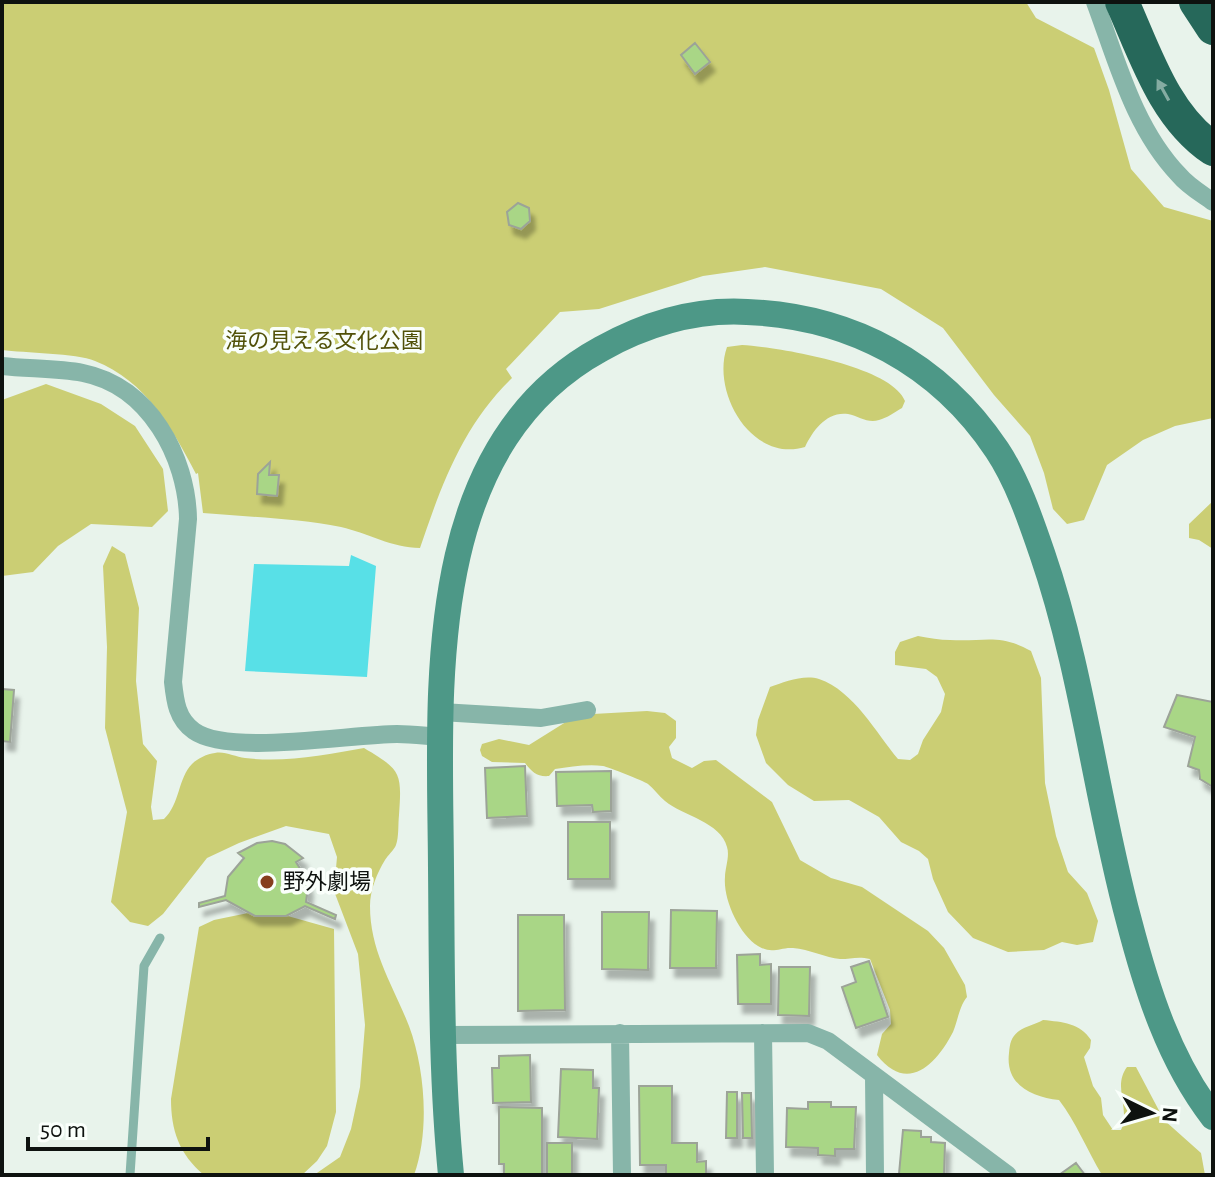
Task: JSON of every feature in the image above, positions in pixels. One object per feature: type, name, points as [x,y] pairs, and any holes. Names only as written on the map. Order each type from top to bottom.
[{"type":"highway","points":[[1122,2],[1170,102],[1191,130],[1213,149]]},
{"type":"highway","points":[[1196,2],[1213,28]]},
{"type":"street","points":[[1095,2],[1132,101],[1155,146],[1180,177],[1213,202]]},
{"type":"street","points":[[451,1175],[442,1035],[442,664],[449,592],[482,478],[507,434],[540,394],[580,360],[635,330],[681,317],[735,311],[783,313],[833,324],[877,342],[922,371],[961,403],[999,453],[1029,518],[1059,603],[1116,874],[1146,984],[1174,1053],[1213,1117]]},
{"type":"street","points":[[2,366],[82,373],[112,384],[149,413],[176,456],[187,494],[188,519],[173,682],[175,702],[186,725],[206,737],[256,742],[396,734],[440,724],[541,718],[587,710]]},
{"type":"street","points":[[442,1035],[801,1032],[821,1038],[1008,1175]]},
{"type":"street","points":[[620,1033],[622,1175]]},
{"type":"street","points":[[763,1033],[765,1175]]},
{"type":"street","points":[[874,1077],[875,1175]]},
{"type":"lane","points":[[130,1175],[144,966],[160,938]]},
{"type":"green space","name":"海の見える文化公園","points":[[2,2],[1026,2],[1036,18],[1094,48],[1131,169],[1164,207],[1213,221],[1213,418],[1175,426],[1143,440],[1107,465],[1084,520],[1067,524],[1053,509],[1030,436],[943,328],[881,289],[765,267],[703,276],[599,309],[560,312],[506,369],[512,378],[467,436],[445,479],[420,548],[400,546],[324,524],[203,513],[198,473],[156,408],[129,381],[86,358],[2,350]]},
{"type":"green space","points":[[742,345],[806,354],[857,368],[896,389],[905,401],[902,408],[875,421],[848,414],[827,419],[812,434],[805,447],[785,449],[768,444],[752,434],[740,420],[730,403],[725,384],[727,347]]},
{"type":"green space","points":[[46,384],[101,404],[135,426],[163,469],[168,511],[152,527],[91,524],[58,546],[33,572],[2,576],[2,400]]},
{"type":"green space","points":[[1213,501],[1213,549],[1189,538],[1189,524]]},
{"type":"green space","points":[[112,546],[125,554],[139,608],[136,681],[143,744],[157,761],[151,807],[153,820],[164,819],[169,813],[192,764],[212,754],[275,760],[364,748],[386,762],[396,774],[400,789],[397,842],[377,876],[370,906],[378,953],[409,1026],[419,1061],[424,1120],[414,1175],[314,1175],[340,1157],[351,1129],[360,1087],[365,1025],[358,954],[334,891],[337,857],[329,834],[286,826],[207,858],[163,914],[148,926],[130,922],[111,902],[127,812],[105,728],[107,647],[103,566]]},
{"type":"green space","points":[[918,636],[946,640],[1001,640],[1031,651],[1041,678],[1045,783],[1056,836],[1068,872],[1087,893],[1098,921],[1093,942],[1077,945],[1062,942],[1044,950],[1008,952],[973,938],[948,912],[928,859],[901,842],[879,817],[849,800],[814,801],[788,785],[766,763],[756,735],[770,687],[807,677],[819,679],[843,693],[898,759],[910,760],[918,754],[941,712],[945,694],[937,677],[926,669],[895,665],[895,652],[900,642]]},
{"type":"green space","points":[[665,713],[676,721],[676,738],[669,747],[672,758],[692,768],[704,761],[716,760],[772,802],[800,860],[831,878],[862,887],[928,931],[944,948],[965,985],[967,997],[953,1032],[929,1064],[910,1074],[888,1067],[877,1055],[882,1034],[891,1024],[890,1010],[870,959],[840,959],[793,948],[768,950],[751,940],[739,925],[727,895],[727,847],[723,838],[709,825],[673,806],[648,784],[603,766],[567,767],[555,769],[549,776],[541,776],[525,763],[492,762],[482,756],[480,750],[482,744],[499,739],[529,745],[569,720],[593,714]]},
{"type":"green space","points":[[253,912],[277,913],[334,929],[336,1112],[327,1146],[302,1175],[204,1175],[188,1159],[178,1141],[171,1099],[199,927],[214,920]]},
{"type":"green space","points":[[1043,1020],[1076,1027],[1091,1040],[1084,1057],[1093,1086],[1101,1098],[1103,1115],[1113,1130],[1121,1130],[1124,1122],[1123,1075],[1127,1067],[1136,1067],[1164,1120],[1201,1153],[1205,1175],[1102,1175],[1059,1100],[1030,1092],[1011,1073],[1010,1043],[1016,1033]]},
{"type":"water","points":[[351,555],[376,566],[367,677],[245,671],[254,564],[349,566]]},
{"type":"building","points":[[695,43],[710,62],[695,74],[681,55]]},
{"type":"building","points":[[518,203],[529,208],[530,221],[521,229],[509,225],[507,212]]},
{"type":"building","points":[[270,462],[269,475],[279,475],[277,496],[257,494],[258,474]]},
{"type":"building","points":[[2,689],[14,690],[10,742],[2,741]]},
{"type":"building","points":[[1177,695],[1213,702],[1213,787],[1200,779],[1199,770],[1188,766],[1195,737],[1164,727]]},
{"type":"building","points":[[525,766],[527,816],[487,818],[485,768]]},
{"type":"building","points":[[611,771],[611,811],[593,812],[592,805],[557,806],[556,772]]},
{"type":"building","points":[[568,822],[610,822],[610,879],[568,879]]},
{"type":"building","name":"野外劇場","points":[[272,841],[285,844],[303,858],[296,862],[308,887],[306,902],[336,915],[335,919],[305,906],[286,916],[255,916],[226,900],[199,907],[199,903],[225,896],[228,877],[244,858],[238,853],[257,843]]},
{"type":"building","points":[[671,910],[717,911],[716,968],[670,968]]},
{"type":"building","points":[[602,912],[649,912],[648,970],[602,969]]},
{"type":"building","points":[[518,915],[564,915],[565,1010],[518,1011]]},
{"type":"building","points":[[760,954],[760,965],[771,964],[771,1004],[738,1004],[737,955]]},
{"type":"building","points":[[869,961],[888,1017],[856,1028],[842,987],[856,982],[851,967]]},
{"type":"building","points":[[779,967],[810,967],[809,1016],[778,1015]]},
{"type":"building","points":[[530,1055],[531,1102],[493,1103],[492,1068],[499,1068],[499,1056]]},
{"type":"building","points":[[561,1069],[593,1070],[593,1088],[599,1088],[597,1139],[558,1137]]},
{"type":"building","points":[[639,1086],[672,1086],[672,1143],[697,1143],[697,1162],[706,1161],[706,1175],[666,1175],[666,1165],[640,1165]]},
{"type":"building","points":[[727,1092],[737,1092],[737,1138],[726,1138]]},
{"type":"building","points":[[742,1093],[751,1093],[752,1138],[743,1138]]},
{"type":"building","points":[[808,1102],[831,1102],[831,1107],[856,1107],[854,1149],[835,1149],[835,1156],[818,1155],[818,1148],[786,1147],[787,1108],[808,1109]]},
{"type":"building","points":[[499,1107],[542,1108],[542,1175],[504,1175],[504,1164],[499,1164]]},
{"type":"building","points":[[903,1130],[921,1131],[921,1137],[931,1137],[931,1142],[945,1143],[944,1175],[899,1174]]},
{"type":"building","points":[[547,1143],[572,1143],[572,1175],[547,1175]]},
{"type":"building","points":[[1076,1163],[1085,1175],[1059,1175]]},
{"type":"place","name":"野外劇場","points":[[267,882]]}]
